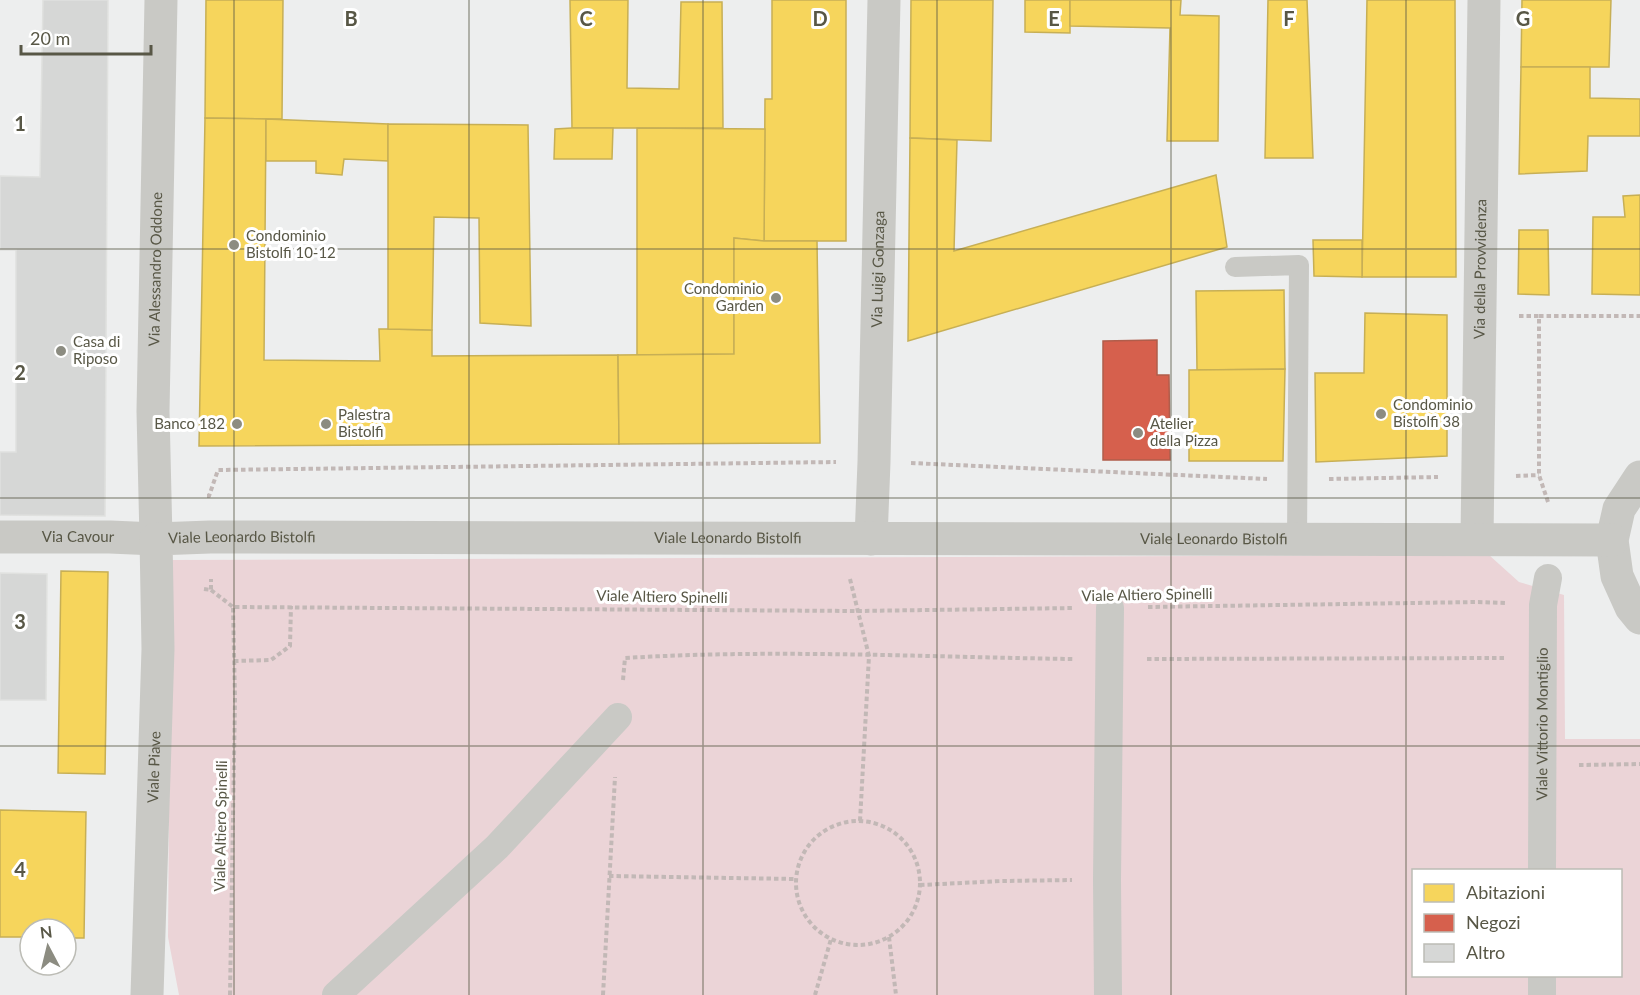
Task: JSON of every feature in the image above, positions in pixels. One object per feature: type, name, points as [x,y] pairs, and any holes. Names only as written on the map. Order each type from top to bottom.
[{"type":"street","name":"Via Alessandro Oddone","points":[[156,539],[153,411],[161,0]]},
{"type":"street","name":"Via Luigi Gonzaga","points":[[871,538],[875,450],[884,0]]},
{"type":"street","name":"Via della Provvidenza","points":[[1477,539],[1484,0]]},
{"type":"street","points":[[1640,477],[1619,509],[1612,540],[1617,576],[1631,607],[1640,618]]},
{"type":"street","name":"Via Cavour","points":[[0,537],[156,539]]},
{"type":"street","name":"Viale Leonardo Bistolfi","points":[[156,539],[210,537],[1612,540]]},
{"type":"street","name":"Viale Piave","points":[[147,995],[158,649],[156,539]]},
{"type":"street","name":"Viale Vittorio Montiglio","points":[[1542,869],[1544,605],[1548,578]]},
{"type":"street","points":[[1108,995],[1110,608]]},
{"type":"street","points":[[336,995],[497,847],[618,717]]},
{"type":"street","points":[[1542,977],[1542,995]]},
{"type":"lane","name":"Viale Leonardo Bistolfi","points":[[1235,267],[1299,265],[1297,540]]},
{"type":"path","points":[[1548,503],[1539,475],[1539,316],[1640,316]]},
{"type":"path","points":[[202,496],[209,496],[218,470],[842,462]]},
{"type":"path","points":[[902,463],[1270,479]]},
{"type":"path","points":[[1512,476],[1539,475]]},
{"type":"path","points":[[1325,479],[1442,477]]},
{"type":"path","points":[[849,576],[869,656],[860,821]]},
{"type":"path","points":[[211,579],[211,590]]},
{"type":"path","points":[[204,589],[211,590],[233,607]]},
{"type":"path","name":"Viale Altiero Spinelli","points":[[230,995],[235,699],[233,607],[857,611],[1478,602]]},
{"type":"path","points":[[234,661],[272,660],[290,646],[291,606]]},
{"type":"path","points":[[603,995],[618,717],[626,658],[741,654],[1110,659],[1543,658]]},
{"type":"path","points":[[1542,765],[1640,764]]},
{"type":"path","points":[[860,821],[879,825],[896,834],[909,849],[918,867],[920,885],[915,906],[905,924],[889,937],[870,944],[850,945],[831,939],[815,929],[804,914],[797,897],[795,879],[800,861],[809,844],[824,831],[841,823],[860,821]]},
{"type":"path","points":[[609,876],[795,879]]},
{"type":"path","points":[[920,885],[1002,881],[1107,880]]},
{"type":"path","points":[[889,937],[896,995]]},
{"type":"path","points":[[814,995],[831,939]]},
{"type":"shaded area","points":[[1489,555],[1519,582],[1564,595],[1565,739],[1640,739],[1640,995],[179,995],[168,937],[171,560]]},
{"type":"building: Abitazioni","points":[[206,0],[283,0],[282,119],[205,118]]},
{"type":"building: Abitazioni","points":[[570,0],[628,0],[627,88],[679,89],[681,2],[722,2],[723,128],[572,128]]},
{"type":"building: Abitazioni","points":[[772,0],[846,0],[846,241],[764,241],[765,99],[772,99]]},
{"type":"building: Abitazioni","points":[[911,0],[993,0],[991,141],[910,138]]},
{"type":"building: Abitazioni","points":[[1025,0],[1070,0],[1070,33],[1025,32]]},
{"type":"building: Abitazioni","points":[[1070,0],[1181,0],[1180,15],[1219,16],[1218,141],[1167,141],[1170,28],[1070,26]]},
{"type":"building: Abitazioni","points":[[1268,0],[1307,0],[1313,158],[1265,158]]},
{"type":"building: Abitazioni","points":[[1367,0],[1455,0],[1456,277],[1362,277]]},
{"type":"building: Abitazioni","points":[[1522,0],[1611,0],[1609,67],[1521,67]]},
{"type":"building: Abitazioni","points":[[1521,67],[1590,67],[1590,98],[1640,99],[1640,136],[1588,136],[1587,171],[1519,174]]},
{"type":"building: Abitazioni","name":"Condominio Bistolfi 10-12","points":[[205,118],[266,119],[264,360],[380,361],[379,329],[432,330],[432,356],[618,355],[619,444],[199,446]]},
{"type":"building: Abitazioni","points":[[266,119],[388,124],[388,161],[344,159],[342,175],[316,173],[316,161],[266,161]]},
{"type":"building: Abitazioni","points":[[388,124],[528,125],[531,326],[480,323],[479,218],[434,217],[432,330],[388,329]]},
{"type":"building: Abitazioni","points":[[613,128],[612,159],[554,159],[555,129]]},
{"type":"building: Abitazioni","points":[[637,128],[765,129],[764,241],[734,238],[734,354],[637,355]]},
{"type":"building: Abitazioni","points":[[910,138],[957,140],[954,251],[1216,175],[1227,247],[908,341]]},
{"type":"building: Abitazioni","points":[[1640,195],[1640,295],[1592,294],[1593,217],[1625,217],[1623,196]]},
{"type":"building: Abitazioni","points":[[1519,230],[1548,230],[1549,295],[1518,294]]},
{"type":"building: Abitazioni","name":"Condominio Garden","points":[[734,238],[764,241],[817,241],[820,443],[619,444],[618,355],[734,354]]},
{"type":"building: Abitazioni","points":[[1313,240],[1362,240],[1362,277],[1314,276]]},
{"type":"building: Abitazioni","points":[[1284,290],[1285,369],[1197,370],[1196,291]]},
{"type":"building: Abitazioni","name":"Condominio Bistolfi 38","points":[[1365,313],[1447,315],[1447,456],[1316,462],[1315,373],[1364,373]]},
{"type":"building: Abitazioni","points":[[1285,369],[1283,461],[1189,461],[1189,370]]},
{"type":"building: Abitazioni","points":[[61,571],[108,572],[105,774],[58,773]]},
{"type":"building: Abitazioni","points":[[0,810],[86,812],[84,938],[78,938],[78,917],[18,917],[18,937],[0,937]]},
{"type":"building: Negozi","points":[[1157,340],[1157,375],[1169,375],[1170,460],[1103,460],[1103,341]]},
{"type":"building: Altro","name":"Casa di Riposo","points":[[43,0],[108,0],[105,516],[0,515],[0,452],[16,452],[16,250],[0,250],[0,176],[40,177]]},
{"type":"building: Altro","points":[[0,573],[47,574],[46,700],[0,700]]},
{"type":"place","name":"Condominio Bistolfi 10-12","points":[[234,245]]},
{"type":"place","name":"Condominio Garden","points":[[776,298]]},
{"type":"place","name":"Casa di Riposo","points":[[61,351]]},
{"type":"place","name":"Condominio Bistolfi 38","points":[[1381,414]]},
{"type":"place","name":"Banco 182","points":[[237,424]]},
{"type":"place","name":"Palestra Bistolfi","points":[[326,424]]},
{"type":"place","name":"Atelier della Pizza","points":[[1138,433]]}]
